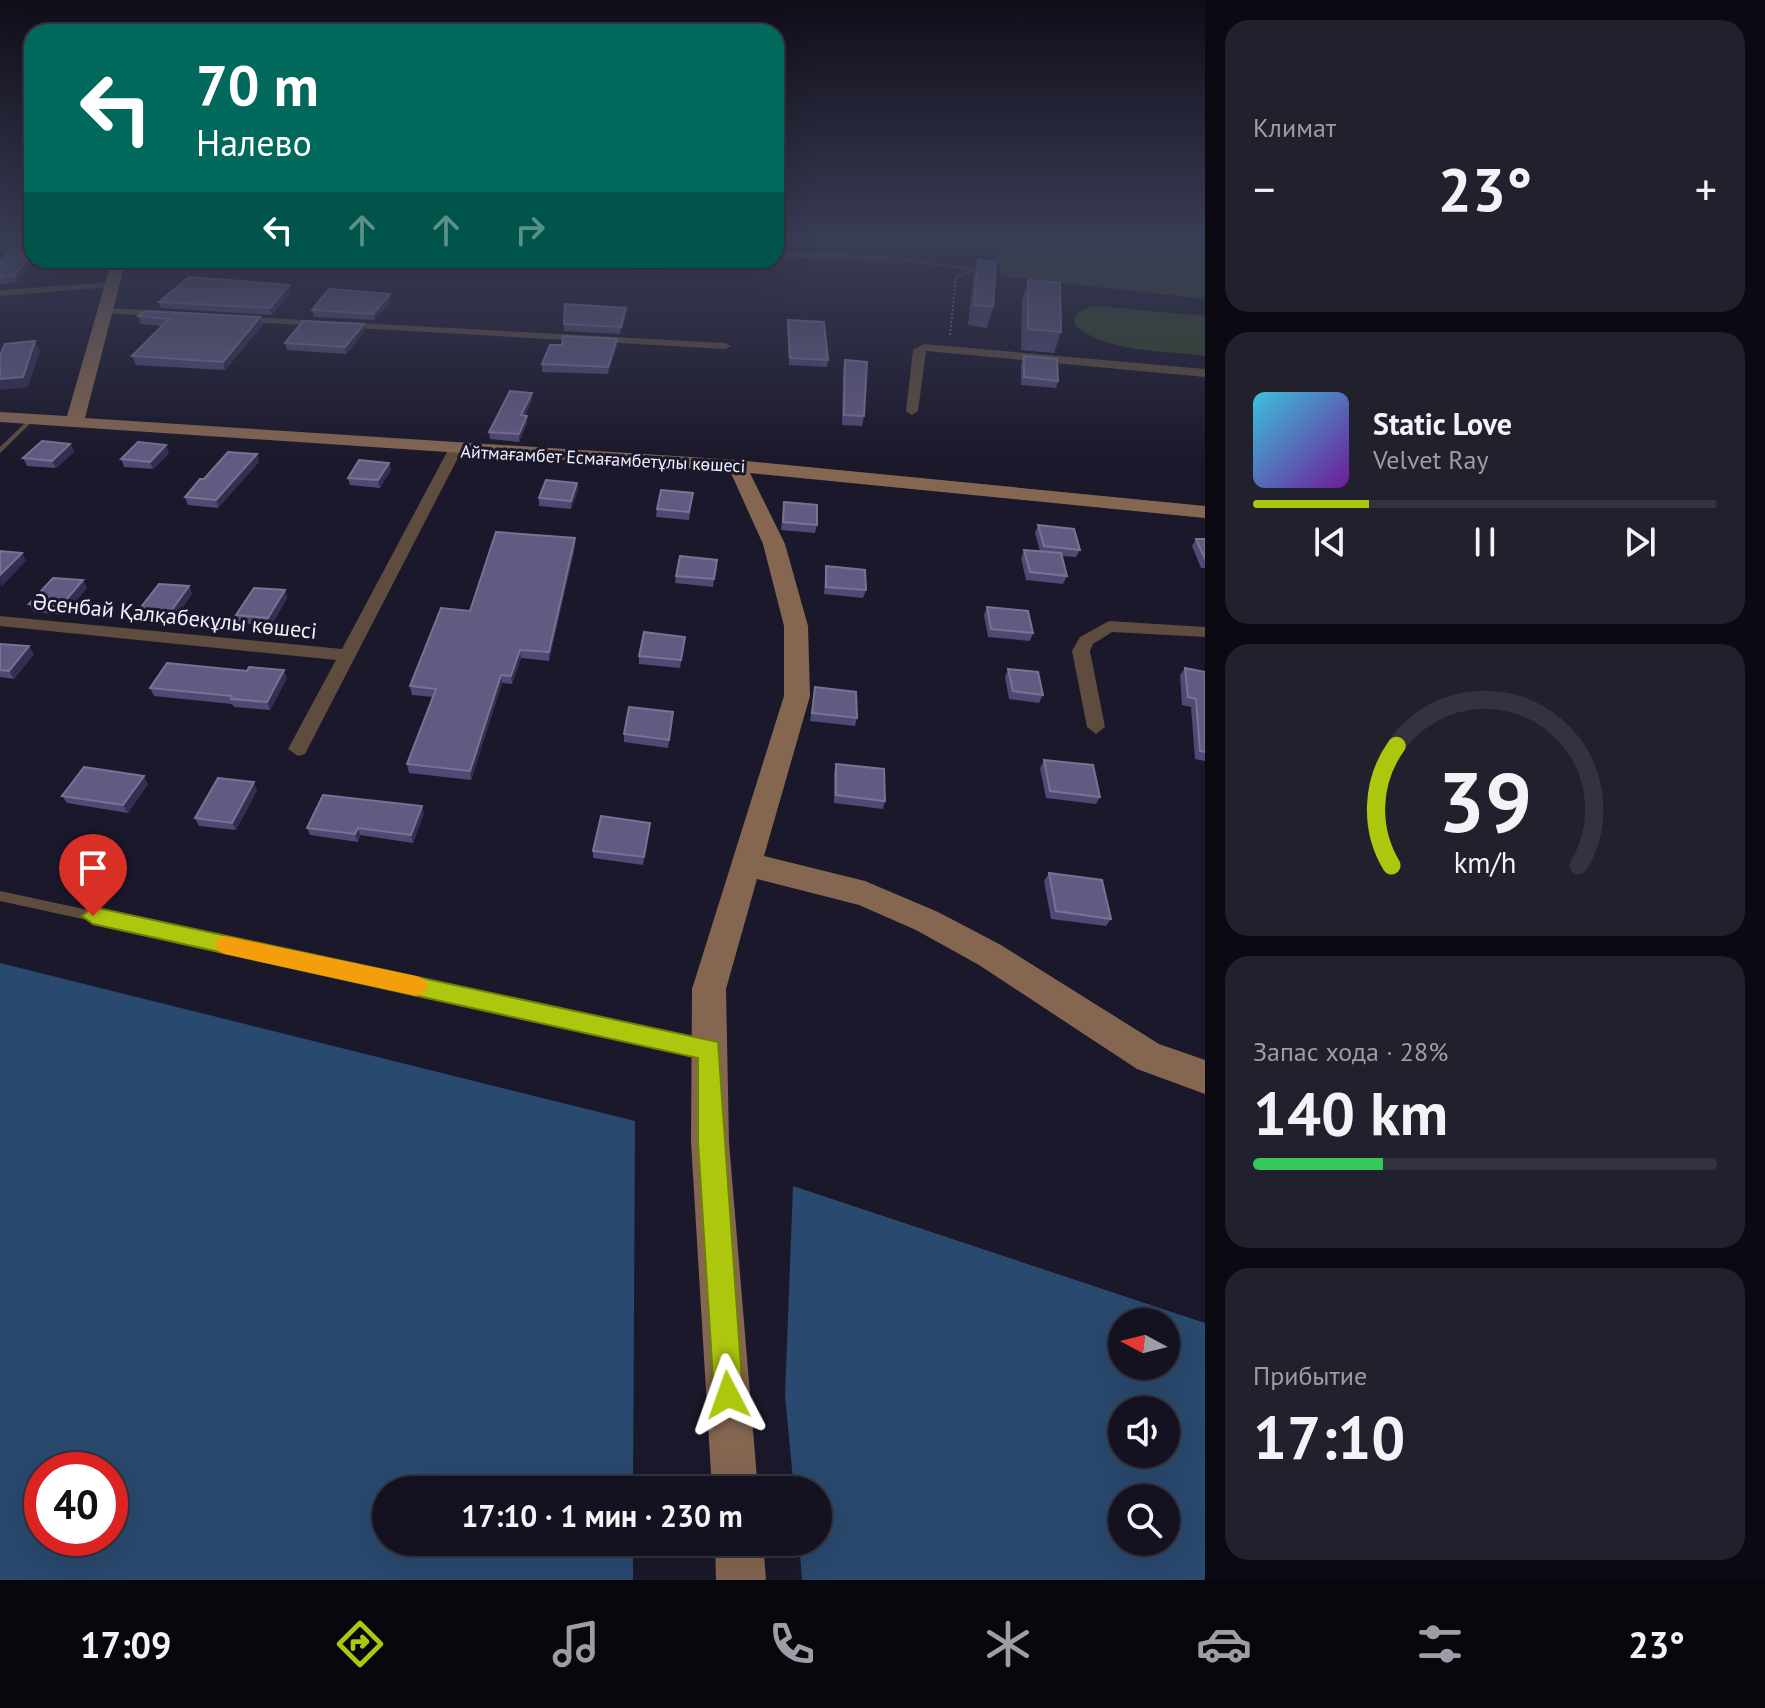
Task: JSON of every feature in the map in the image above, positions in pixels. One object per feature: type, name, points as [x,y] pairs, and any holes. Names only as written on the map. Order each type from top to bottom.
[{"type":"street","points":[[75,420],[102,313]]},
{"type":"street","points":[[146,313],[182,315]]},
{"type":"street","points":[[214,317],[725,346]]},
{"type":"street","points":[[912,411],[919,350],[924,347],[1205,373]]},
{"type":"street","name":"Айтмағамбет Есмағамбетұлы көшесі","points":[[0,417],[75,420],[455,450],[737,466],[1205,512]]},
{"type":"street","points":[[298,749],[455,450]]},
{"type":"street","points":[[734,1476],[710,1142],[709,989],[797,696],[796,626],[774,544],[737,466]]},
{"type":"street","name":"Әсенбай Қалқабекұлы көшесі","points":[[0,621],[346,655]]},
{"type":"street","points":[[1096,727],[1081,651],[1086,641],[1109,626],[1205,632]]},
{"type":"street","points":[[748,864],[865,894],[927,921],[990,955],[1149,1057],[1205,1077]]},
{"type":"street","points":[[740,1556],[741,1580]]},
{"type":"lane","points":[[0,451],[32,419]]},
{"type":"lane","points":[[0,896],[710,1049]]},
{"type":"path","points":[[949,349],[953,313]]},
{"type":"green space","points":[[1079,313],[1205,316],[1205,356],[1120,346],[1089,335],[1075,326],[1074,317]]},
{"type":"water","points":[[0,963],[635,1121],[633,1476],[372,1476],[372,1556],[633,1556],[633,1580],[0,1580]]},
{"type":"water","points":[[793,1186],[1160,1308],[1108,1308],[1108,1380],[1180,1380],[1180,1315],[1205,1323],[1205,1580],[802,1580],[800,1556],[832,1556],[832,1476],[793,1476],[785,1395]]},
{"type":"building","points":[[143,313],[178,313],[260,317],[223,362],[132,356],[169,319],[138,316]]},
{"type":"building","points":[[565,313],[625,313],[621,327],[564,324]]},
{"type":"building","points":[[1028,313],[1061,313],[1061,332],[1028,329]]},
{"type":"building","points":[[788,320],[824,322],[828,360],[790,358]]},
{"type":"building","points":[[303,321],[364,324],[345,347],[285,343]]},
{"type":"building","points":[[563,336],[617,339],[608,367],[542,364],[550,345],[562,345]]},
{"type":"building","points":[[35,341],[23,377],[0,379],[0,355],[5,344]]},
{"type":"building","points":[[1024,356],[1057,359],[1058,381],[1024,377]]},
{"type":"building","points":[[845,360],[867,362],[864,416],[844,415]]},
{"type":"building","points":[[510,391],[532,393],[521,415],[527,416],[519,434],[489,432]]},
{"type":"building","points":[[42,441],[70,444],[52,461],[23,458]]},
{"type":"building","points":[[138,442],[166,445],[150,462],[121,459]]},
{"type":"building","points":[[228,452],[257,454],[216,500],[185,497],[200,479],[204,479]]},
{"type":"building","points":[[359,460],[389,463],[378,480],[348,478]]},
{"type":"building","points":[[546,480],[577,483],[571,501],[539,498]]},
{"type":"building","points":[[661,490],[693,493],[689,512],[657,509]]},
{"type":"building","points":[[784,502],[817,505],[817,525],[783,522]]},
{"type":"building","points":[[1038,525],[1074,529],[1080,550],[1044,546]]},
{"type":"building","points":[[496,532],[575,538],[549,652],[520,650],[511,676],[501,675],[470,771],[407,764],[436,689],[410,686],[441,608],[470,611]]},
{"type":"building","points":[[1196,539],[1205,539],[1205,559]]},
{"type":"building","points":[[1024,550],[1061,553],[1067,576],[1030,572]]},
{"type":"building","points":[[0,551],[22,553],[0,575]]},
{"type":"building","points":[[680,556],[717,560],[714,579],[676,576]]},
{"type":"building","points":[[826,566],[865,570],[866,590],[826,587]]},
{"type":"building","points":[[53,578],[83,580],[60,607],[29,604]]},
{"type":"building","points":[[159,584],[189,586],[169,614],[138,611]]},
{"type":"building","points":[[254,588],[285,590],[268,618],[236,615]]},
{"type":"building","points":[[987,607],[1028,611],[1033,633],[991,629]]},
{"type":"building","points":[[644,632],[685,637],[681,660],[639,656]]},
{"type":"building","points":[[0,644],[29,646],[9,671],[0,670]]},
{"type":"building","points":[[167,663],[247,671],[249,667],[284,670],[267,702],[150,688]]},
{"type":"building","points":[[1185,668],[1205,672],[1205,752],[1200,751],[1196,699],[1188,697]]},
{"type":"building","points":[[1008,669],[1038,672],[1043,695],[1013,691]]},
{"type":"building","points":[[815,687],[856,692],[857,718],[812,713]]},
{"type":"building","points":[[629,707],[673,712],[669,740],[624,734]]},
{"type":"building","points":[[1044,760],[1093,765],[1100,797],[1050,791]]},
{"type":"building","points":[[836,764],[884,769],[885,801],[836,795]]},
{"type":"building","points":[[84,767],[144,776],[123,805],[62,796]]},
{"type":"building","points":[[218,778],[254,782],[232,823],[195,818]]},
{"type":"building","points":[[323,795],[422,806],[411,835],[358,828],[355,834],[307,828]]},
{"type":"building","points":[[601,816],[650,823],[644,857],[593,851]]},
{"type":"building","points":[[1049,873],[1102,880],[1111,919],[1056,911]]},
{"type":"slow traffic","points":[[225,945],[416,986]]},
{"type":"route","points":[[93,916],[710,1049],[710,1142],[728,1395]]}]
